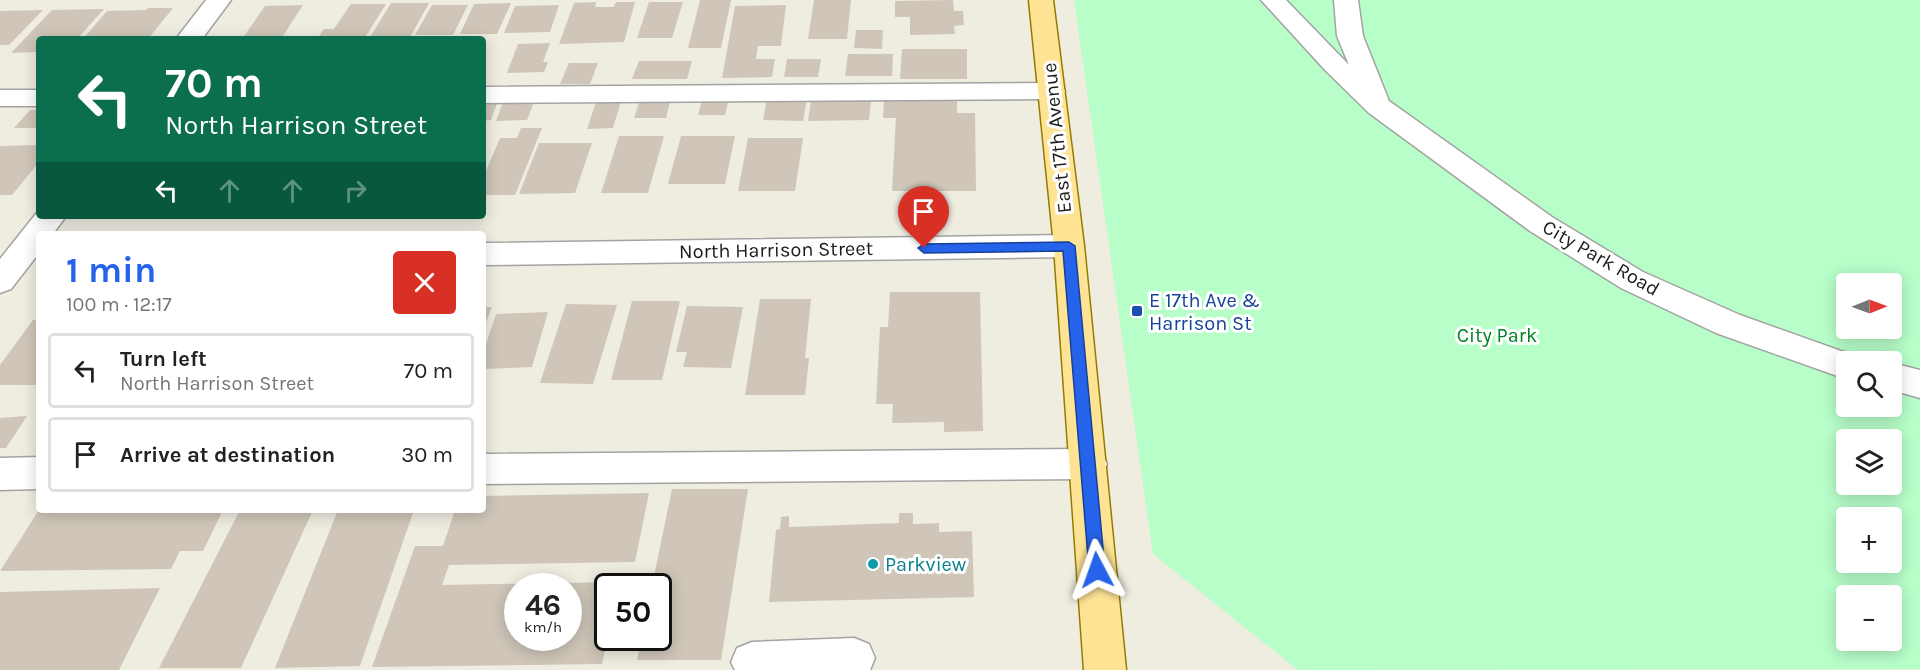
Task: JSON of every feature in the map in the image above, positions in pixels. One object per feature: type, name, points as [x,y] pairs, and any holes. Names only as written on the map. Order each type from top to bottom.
[{"type":"main road","name":"East 17th Avenue","points":[[1041,0],[1069,246],[1105,670]]},
{"type":"street","points":[[191,36],[219,0]]},
{"type":"street","name":"City Park Road","points":[[1273,0],[1334,65],[1379,107],[1541,224],[1632,280],[1728,324],[1836,362]]},
{"type":"street","points":[[1347,0],[1350,36],[1379,107]]},
{"type":"street","points":[[486,95],[1052,91]]},
{"type":"street","points":[[0,98],[36,98]]},
{"type":"street","points":[[40,231],[49,219]]},
{"type":"street","points":[[14,265],[36,236]]},
{"type":"street","name":"North Harrison Street","points":[[486,254],[1069,246]]},
{"type":"street","points":[[1902,380],[1920,384]]},
{"type":"street","points":[[486,469],[1089,464]]},
{"type":"street","points":[[0,474],[36,473]]},
{"type":"street","points":[[752,662],[808,666],[854,657]]},
{"type":"green space","name":"City Park","points":[[1074,0],[1920,0],[1920,669],[1298,670],[1153,554]]},
{"type":"building","points":[[700,0],[731,0],[721,48],[688,48]]},
{"type":"building","points":[[814,0],[851,0],[847,39],[808,39]]},
{"type":"building","points":[[953,0],[954,11],[963,11],[964,25],[954,26],[955,34],[910,35],[910,17],[895,17],[895,1]]},
{"type":"building","points":[[596,2],[595,7],[614,7],[616,2],[635,2],[624,42],[559,44],[574,3]]},
{"type":"building","points":[[649,2],[683,2],[672,38],[637,38]]},
{"type":"building","points":[[391,3],[429,3],[411,36],[371,36]]},
{"type":"building","points":[[511,3],[497,34],[460,34],[474,4]]},
{"type":"building","points":[[351,4],[386,4],[366,36],[319,36],[324,29],[334,29]]},
{"type":"building","points":[[303,5],[283,36],[244,36],[265,6]]},
{"type":"building","points":[[432,5],[468,5],[453,35],[415,35]]},
{"type":"building","points":[[559,5],[550,32],[504,33],[515,6]]},
{"type":"building","points":[[786,5],[781,46],[758,46],[756,59],[775,59],[772,77],[722,78],[735,6]]},
{"type":"building","points":[[148,8],[173,8],[150,36],[86,36],[107,11],[146,10]]},
{"type":"building","points":[[104,9],[80,36],[36,36],[36,52],[11,53],[52,10]]},
{"type":"building","points":[[43,10],[9,45],[0,45],[0,11]]},
{"type":"building","points":[[856,30],[883,30],[882,49],[854,48]]},
{"type":"building","points":[[550,43],[543,62],[548,62],[544,72],[507,73],[518,44]]},
{"type":"building","points":[[902,49],[967,49],[967,79],[900,79]]},
{"type":"building","points":[[848,54],[893,54],[892,76],[845,76]]},
{"type":"building","points":[[787,59],[821,59],[818,77],[784,77]]},
{"type":"building","points":[[639,61],[692,61],[687,79],[632,79]]},
{"type":"building","points":[[569,63],[598,63],[590,84],[560,84]]},
{"type":"building","points":[[671,98],[666,118],[634,118],[640,99]]},
{"type":"building","points":[[767,98],[807,99],[803,121],[763,120]]},
{"type":"building","points":[[702,99],[729,99],[725,115],[698,115]]},
{"type":"building","points":[[884,100],[957,100],[957,113],[975,113],[976,191],[892,191],[896,118],[883,118]]},
{"type":"building","points":[[498,101],[491,120],[486,121],[486,102]]},
{"type":"building","points":[[621,101],[613,128],[587,129],[596,102]]},
{"type":"building","points":[[811,101],[871,101],[869,120],[808,121]]},
{"type":"building","points":[[503,102],[534,102],[527,120],[496,121]]},
{"type":"building","points":[[30,110],[36,110],[36,128],[14,128]]},
{"type":"building","points":[[521,128],[542,128],[515,195],[486,195],[486,171],[500,138],[517,138]]},
{"type":"building","points":[[619,136],[664,136],[648,193],[601,193]]},
{"type":"building","points":[[681,136],[735,136],[725,184],[668,184]]},
{"type":"building","points":[[748,138],[803,138],[795,191],[738,191]]},
{"type":"building","points":[[539,143],[592,143],[575,193],[519,194]]},
{"type":"building","points":[[36,145],[36,166],[12,195],[0,195],[0,146]]},
{"type":"building","points":[[890,292],[980,292],[983,431],[944,432],[944,422],[892,423],[893,404],[876,404],[880,327],[888,327]]},
{"type":"building","points":[[760,299],[811,299],[805,358],[809,358],[805,395],[745,395]]},
{"type":"building","points":[[632,301],[680,301],[662,380],[611,380]]},
{"type":"building","points":[[566,304],[617,305],[593,384],[540,383]]},
{"type":"building","points":[[687,306],[743,307],[731,368],[683,367],[687,352],[676,352]]},
{"type":"building","points":[[486,307],[492,307],[486,322]]},
{"type":"building","points":[[548,312],[532,367],[486,369],[486,344],[496,314]]},
{"type":"building","points":[[33,320],[36,320],[36,385],[0,385],[0,365]]},
{"type":"building","points":[[27,416],[6,448],[0,448],[0,418]]},
{"type":"building","points":[[672,489],[748,489],[721,660],[637,660],[639,651],[672,651],[672,573],[655,573]]},
{"type":"building","points":[[649,493],[635,562],[449,565],[442,585],[504,584],[504,651],[582,651],[582,583],[594,582],[594,651],[605,651],[602,664],[372,667],[415,546],[443,546],[454,513],[486,513],[486,496]]},
{"type":"building","points":[[37,513],[222,513],[203,551],[180,551],[171,569],[0,571]]},
{"type":"building","points":[[238,513],[312,513],[241,668],[159,668]]},
{"type":"building","points":[[337,513],[413,513],[360,666],[275,668]]},
{"type":"building","name":"Parkview","points":[[899,513],[913,513],[913,524],[939,523],[939,532],[972,531],[974,597],[769,602],[776,530],[780,529],[781,517],[789,516],[789,527],[899,523]]},
{"type":"building","points":[[160,588],[119,670],[0,670],[0,592]]},
{"type":"place","name":"E 17th Ave & Harrison St","points":[[1137,311]]},
{"type":"place","name":"Parkview","points":[[873,564]]},
{"type":"route","points":[[924,248],[1069,246],[1097,570]]}]
